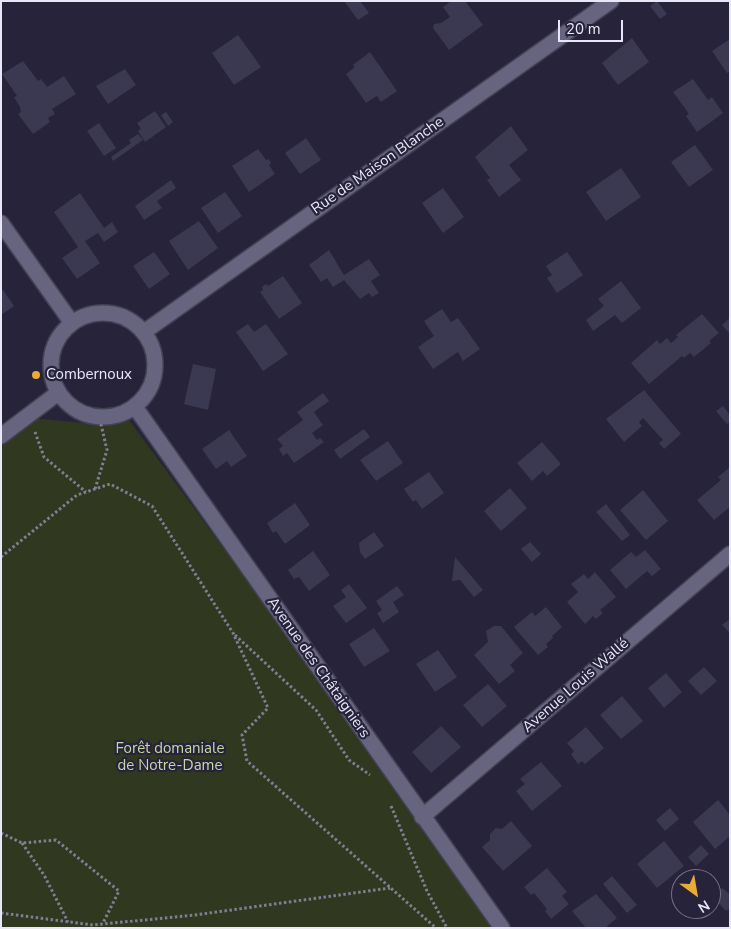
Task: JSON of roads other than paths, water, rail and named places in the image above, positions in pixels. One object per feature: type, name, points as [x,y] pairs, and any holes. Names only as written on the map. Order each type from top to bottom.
[{"type":"street","name":"Rue de Maison Blanche","points":[[144,332],[611,1]]},
{"type":"street","points":[[1,222],[72,323]]},
{"type":"street","points":[[102,312],[118,314],[132,321],[144,332],[153,346],[156,363],[154,380],[147,395],[135,407],[120,416],[102,418],[85,415],[70,406],[58,393],[52,379],[50,363],[53,348],[61,334],[72,323],[86,315],[102,312]]},
{"type":"street","points":[[1,436],[58,393]]},
{"type":"street","name":"Avenue des Châtaigniers","points":[[135,407],[502,928]]},
{"type":"street","name":"Avenue Louis Wallé","points":[[422,817],[730,554]]},
{"type":"place","name":"Combernoux","points":[[36,375]]},
{"type":"park label","name":"Forêt domaniale de Notre-Dame","points":[[170,758]]}]
